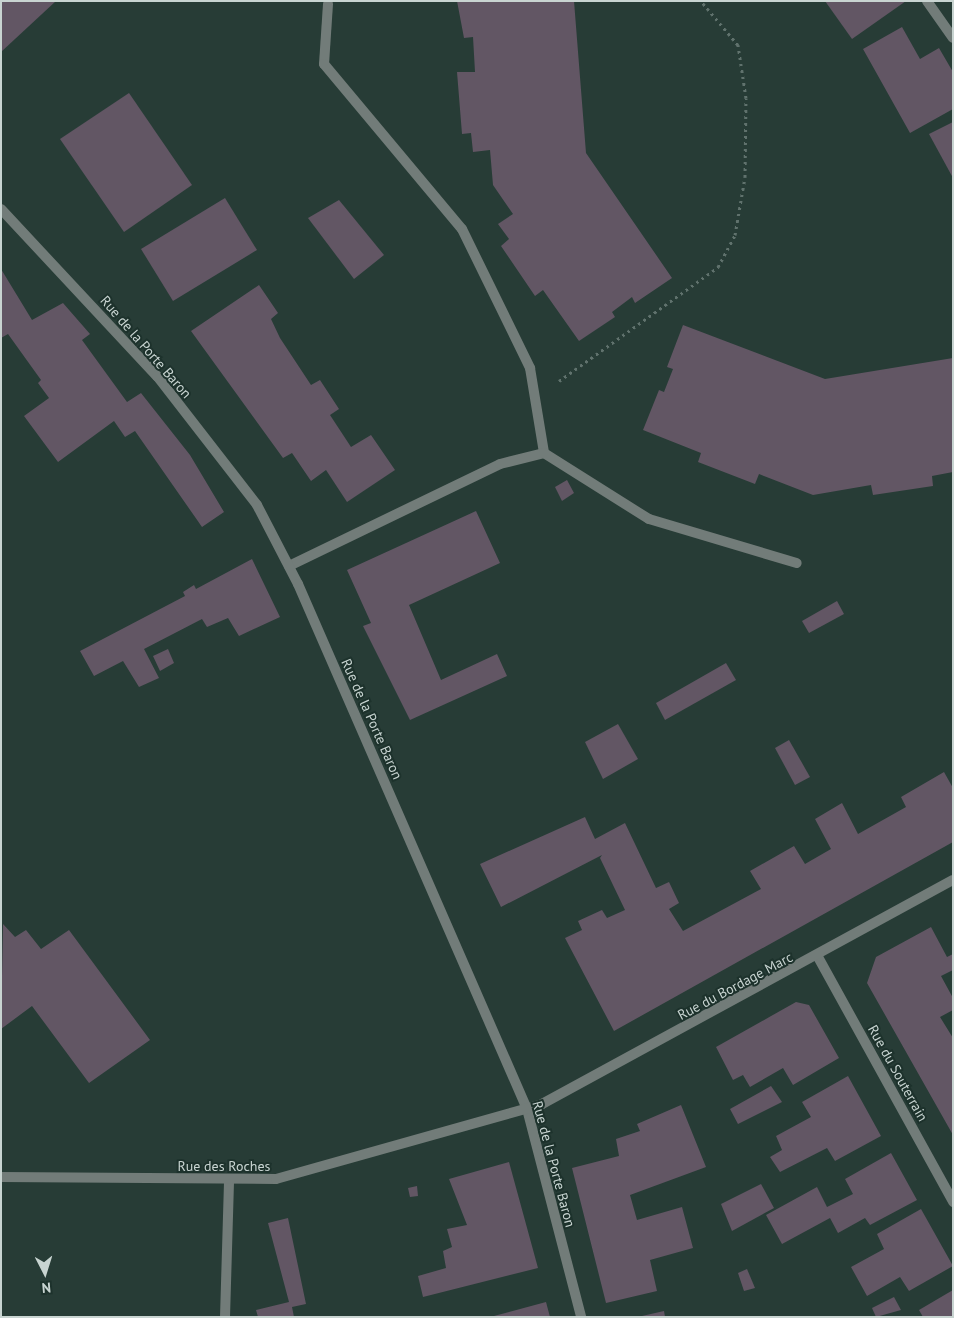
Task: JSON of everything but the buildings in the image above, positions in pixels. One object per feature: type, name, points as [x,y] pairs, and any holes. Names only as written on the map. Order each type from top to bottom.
[{"type":"street","points":[[927,1],[953,38]]},
{"type":"street","points":[[328,4],[324,64],[462,229],[530,368],[544,453]]},
{"type":"street","name":"Rue de la Porte Baron","points":[[1,209],[157,376],[257,505],[289,566],[526,1108],[581,1317]]},
{"type":"street","points":[[289,566],[500,464],[544,453],[649,519],[797,564]]},
{"type":"street","name":"Rue du Bordage Marc","points":[[526,1108],[542,1104],[818,957],[953,880]]},
{"type":"street","name":"Rue du Souterrain","points":[[818,957],[953,1202]]},
{"type":"street","name":"Rue des Roches","points":[[1,1177],[229,1181],[276,1179],[526,1108]]},
{"type":"street","points":[[225,1317],[229,1181]]},
{"type":"path","points":[[535,395],[608,349],[718,267],[729,252],[745,177],[746,98],[738,45],[701,1]]}]
